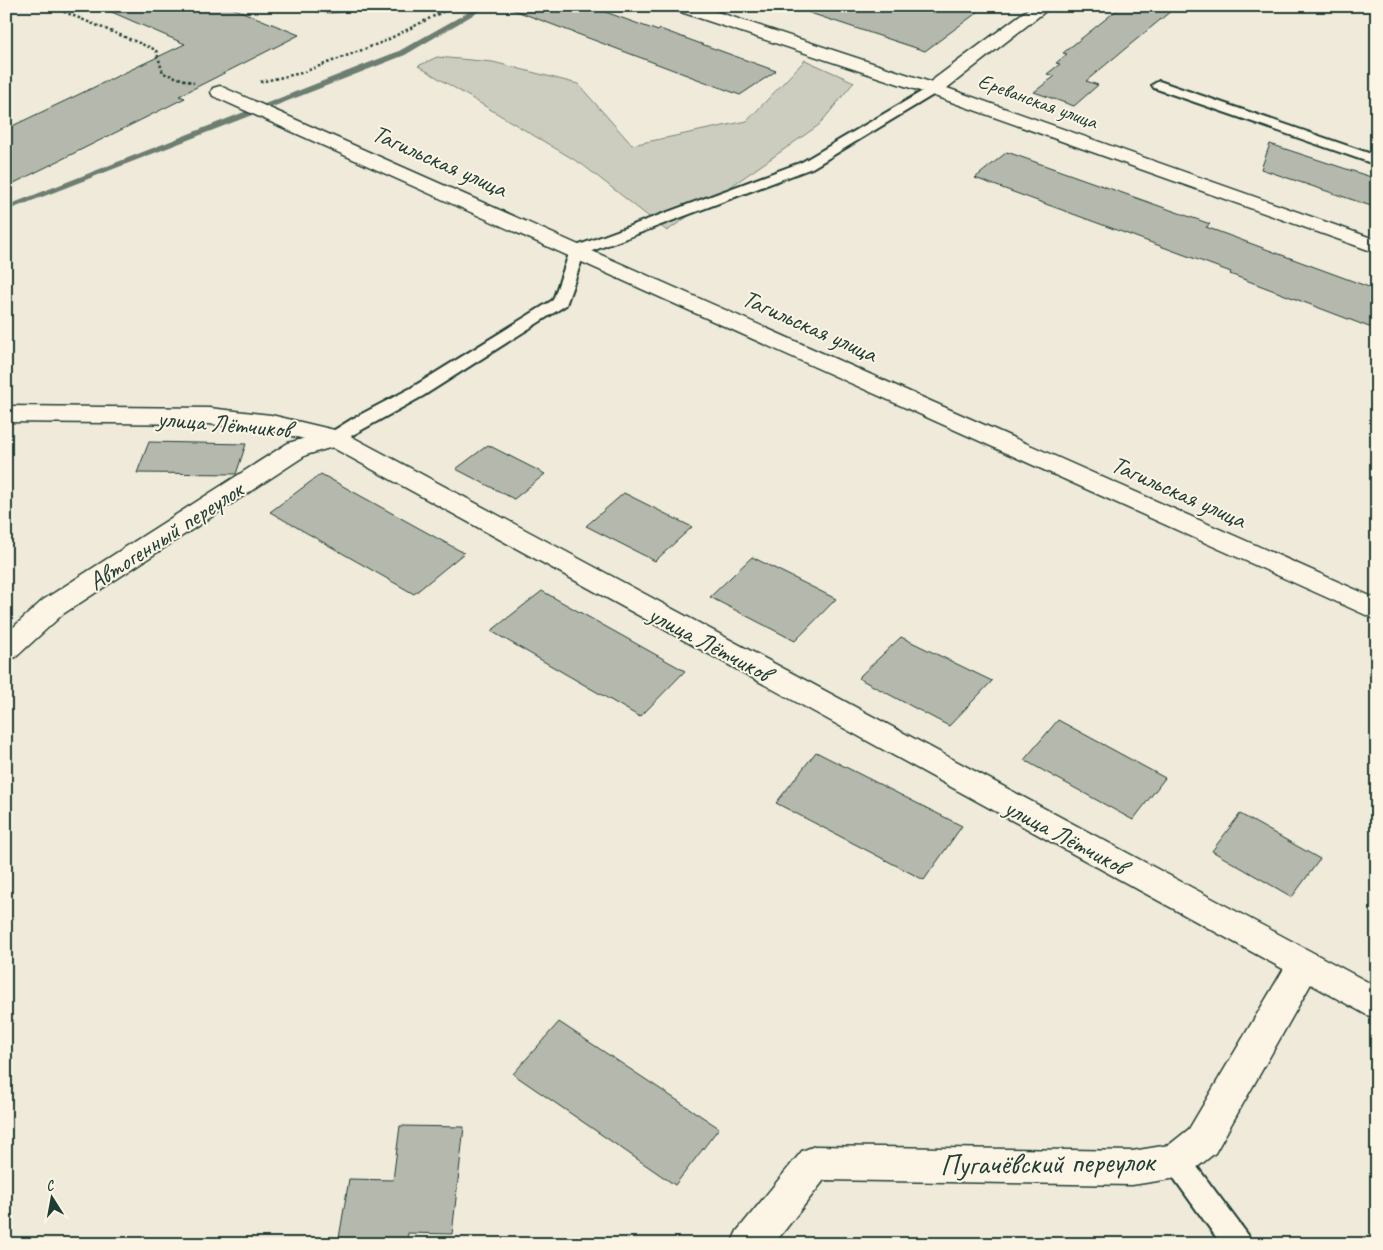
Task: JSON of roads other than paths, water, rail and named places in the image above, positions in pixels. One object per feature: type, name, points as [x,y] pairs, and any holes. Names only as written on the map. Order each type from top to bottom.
[{"type":"street","name":"Ереванская улица","points":[[681,6],[934,89],[1377,247]]},
{"type":"street","points":[[934,89],[1042,6]]},
{"type":"street","name":"Тагильская улица","points":[[220,92],[1377,610]]},
{"type":"street","name":"улица Лётчиков","points":[[6,414],[209,416],[271,422],[334,438],[1377,1004]]},
{"type":"street","name":"Автогенный переулок","points":[[6,650],[53,607],[297,449],[334,438]]},
{"type":"street","name":"Пугачёвский переулок","points":[[750,1244],[815,1163],[1132,1168],[1177,1160],[1202,1141],[1304,965]]},
{"type":"lane","points":[[315,6],[347,6]]},
{"type":"lane","points":[[1158,86],[1377,161]]},
{"type":"lane","points":[[334,438],[358,423],[418,392],[560,302],[577,251],[807,165],[934,89]]},
{"type":"lane","points":[[1177,1160],[1238,1244]]},
{"type":"waterway","points":[[6,209],[402,53],[485,6]]}]
